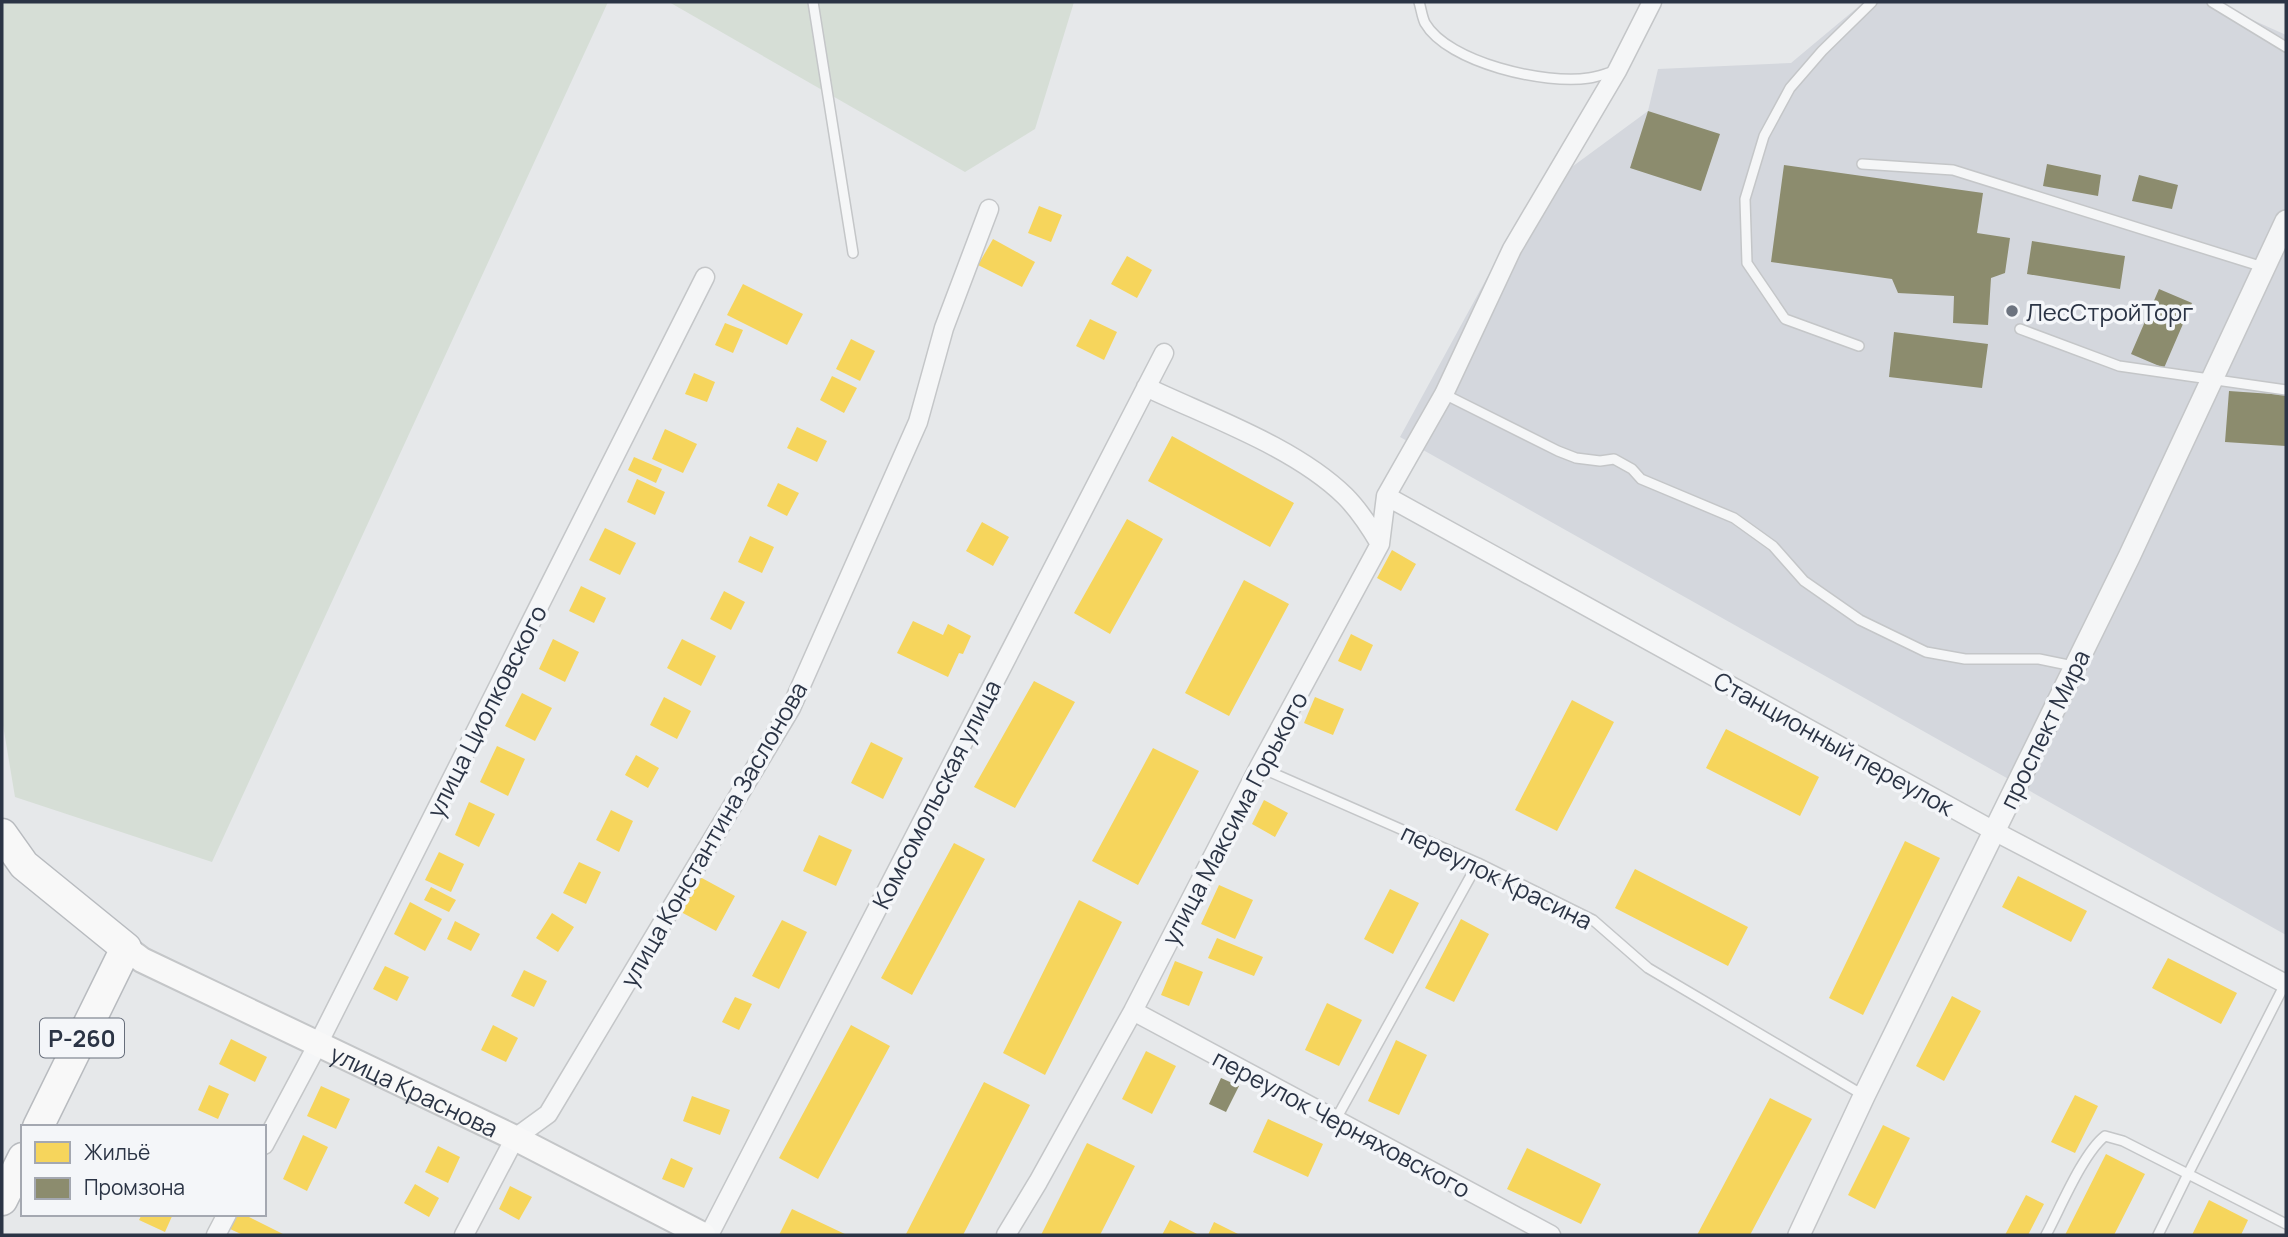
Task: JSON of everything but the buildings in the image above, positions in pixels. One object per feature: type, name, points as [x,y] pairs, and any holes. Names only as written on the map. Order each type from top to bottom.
[{"type":"highway","points":[[2,834],[24,865],[126,948]]},
{"type":"highway","name":"Р-260","points":[[39,1125],[126,948]]},
{"type":"highway","points":[[2,1200],[21,1162]]},
{"type":"main road","name":"улица Краснова","points":[[126,948],[142,960],[319,1042],[706,1235]]},
{"type":"street","name":"улица Максима Горького","points":[[1006,1235],[1132,1011],[1259,767],[1380,544],[1386,496],[1444,394],[1512,249],[1617,71],[1652,2]]},
{"type":"street","name":"улица Константина Заслонова","points":[[464,1235],[515,1138],[548,1114],[791,708],[918,422],[944,328],[989,209]]},
{"type":"street","name":"проспект Мира","points":[[1799,1235],[1864,1096],[2164,483],[2286,221]]},
{"type":"street","name":"улица Циолковского","points":[[266,1140],[319,1042],[705,277]]},
{"type":"street","name":"Комсомольская улица","points":[[706,1235],[1164,353]]},
{"type":"street","points":[[1146,387],[1270,445],[1313,470],[1345,496],[1380,544]]},
{"type":"street","name":"Станционный переулок","points":[[1386,496],[1994,831],[2286,984]]},
{"type":"street","name":"переулок Черняховского","points":[[1132,1011],[1551,1235]]},
{"type":"street","points":[[216,1235],[226,1216]]},
{"type":"lane","points":[[813,2],[853,253]]},
{"type":"lane","points":[[1419,2],[1424,21],[1437,38],[1488,65],[1529,76],[1555,78],[1588,78],[1617,71]]},
{"type":"lane","points":[[1859,346],[1785,320],[1747,263],[1745,199],[1764,136],[1790,89],[1822,51],[1872,2]]},
{"type":"lane","points":[[2212,2],[2286,47]]},
{"type":"lane","points":[[1863,164],[1953,170],[2264,268]]},
{"type":"lane","points":[[2020,329],[2119,366],[2286,390]]},
{"type":"lane","points":[[1444,394],[1558,451],[1576,458],[1600,461],[1614,459],[1632,469],[1641,480],[1734,518],[1773,546],[1804,581],[1815,589],[1860,620],[1926,652],[1965,659],[2039,659],[2075,666]]},
{"type":"lane","name":"переулок Красина","points":[[1259,767],[1478,863],[1593,920],[1648,968],[1864,1096]]},
{"type":"lane","points":[[1336,1119],[1478,863]]},
{"type":"lane","points":[[2158,1235],[2286,984]]},
{"type":"lane","points":[[2046,1235],[2085,1161],[2097,1142],[2105,1136],[2123,1142],[2286,1224]]},
{"type":"shaded area","points":[[2,2],[608,2],[212,862],[15,797],[2,719]]},
{"type":"shaded area","points":[[669,2],[1074,2],[1035,129],[965,172]]},
{"type":"shaded area","points":[[1864,2],[2213,2],[2286,35],[2286,935],[1400,437],[1531,197],[1648,111],[1658,69],[1791,63]]},
{"type":"place","name":"ЛесСтройТорг","points":[[2012,311]]}]
